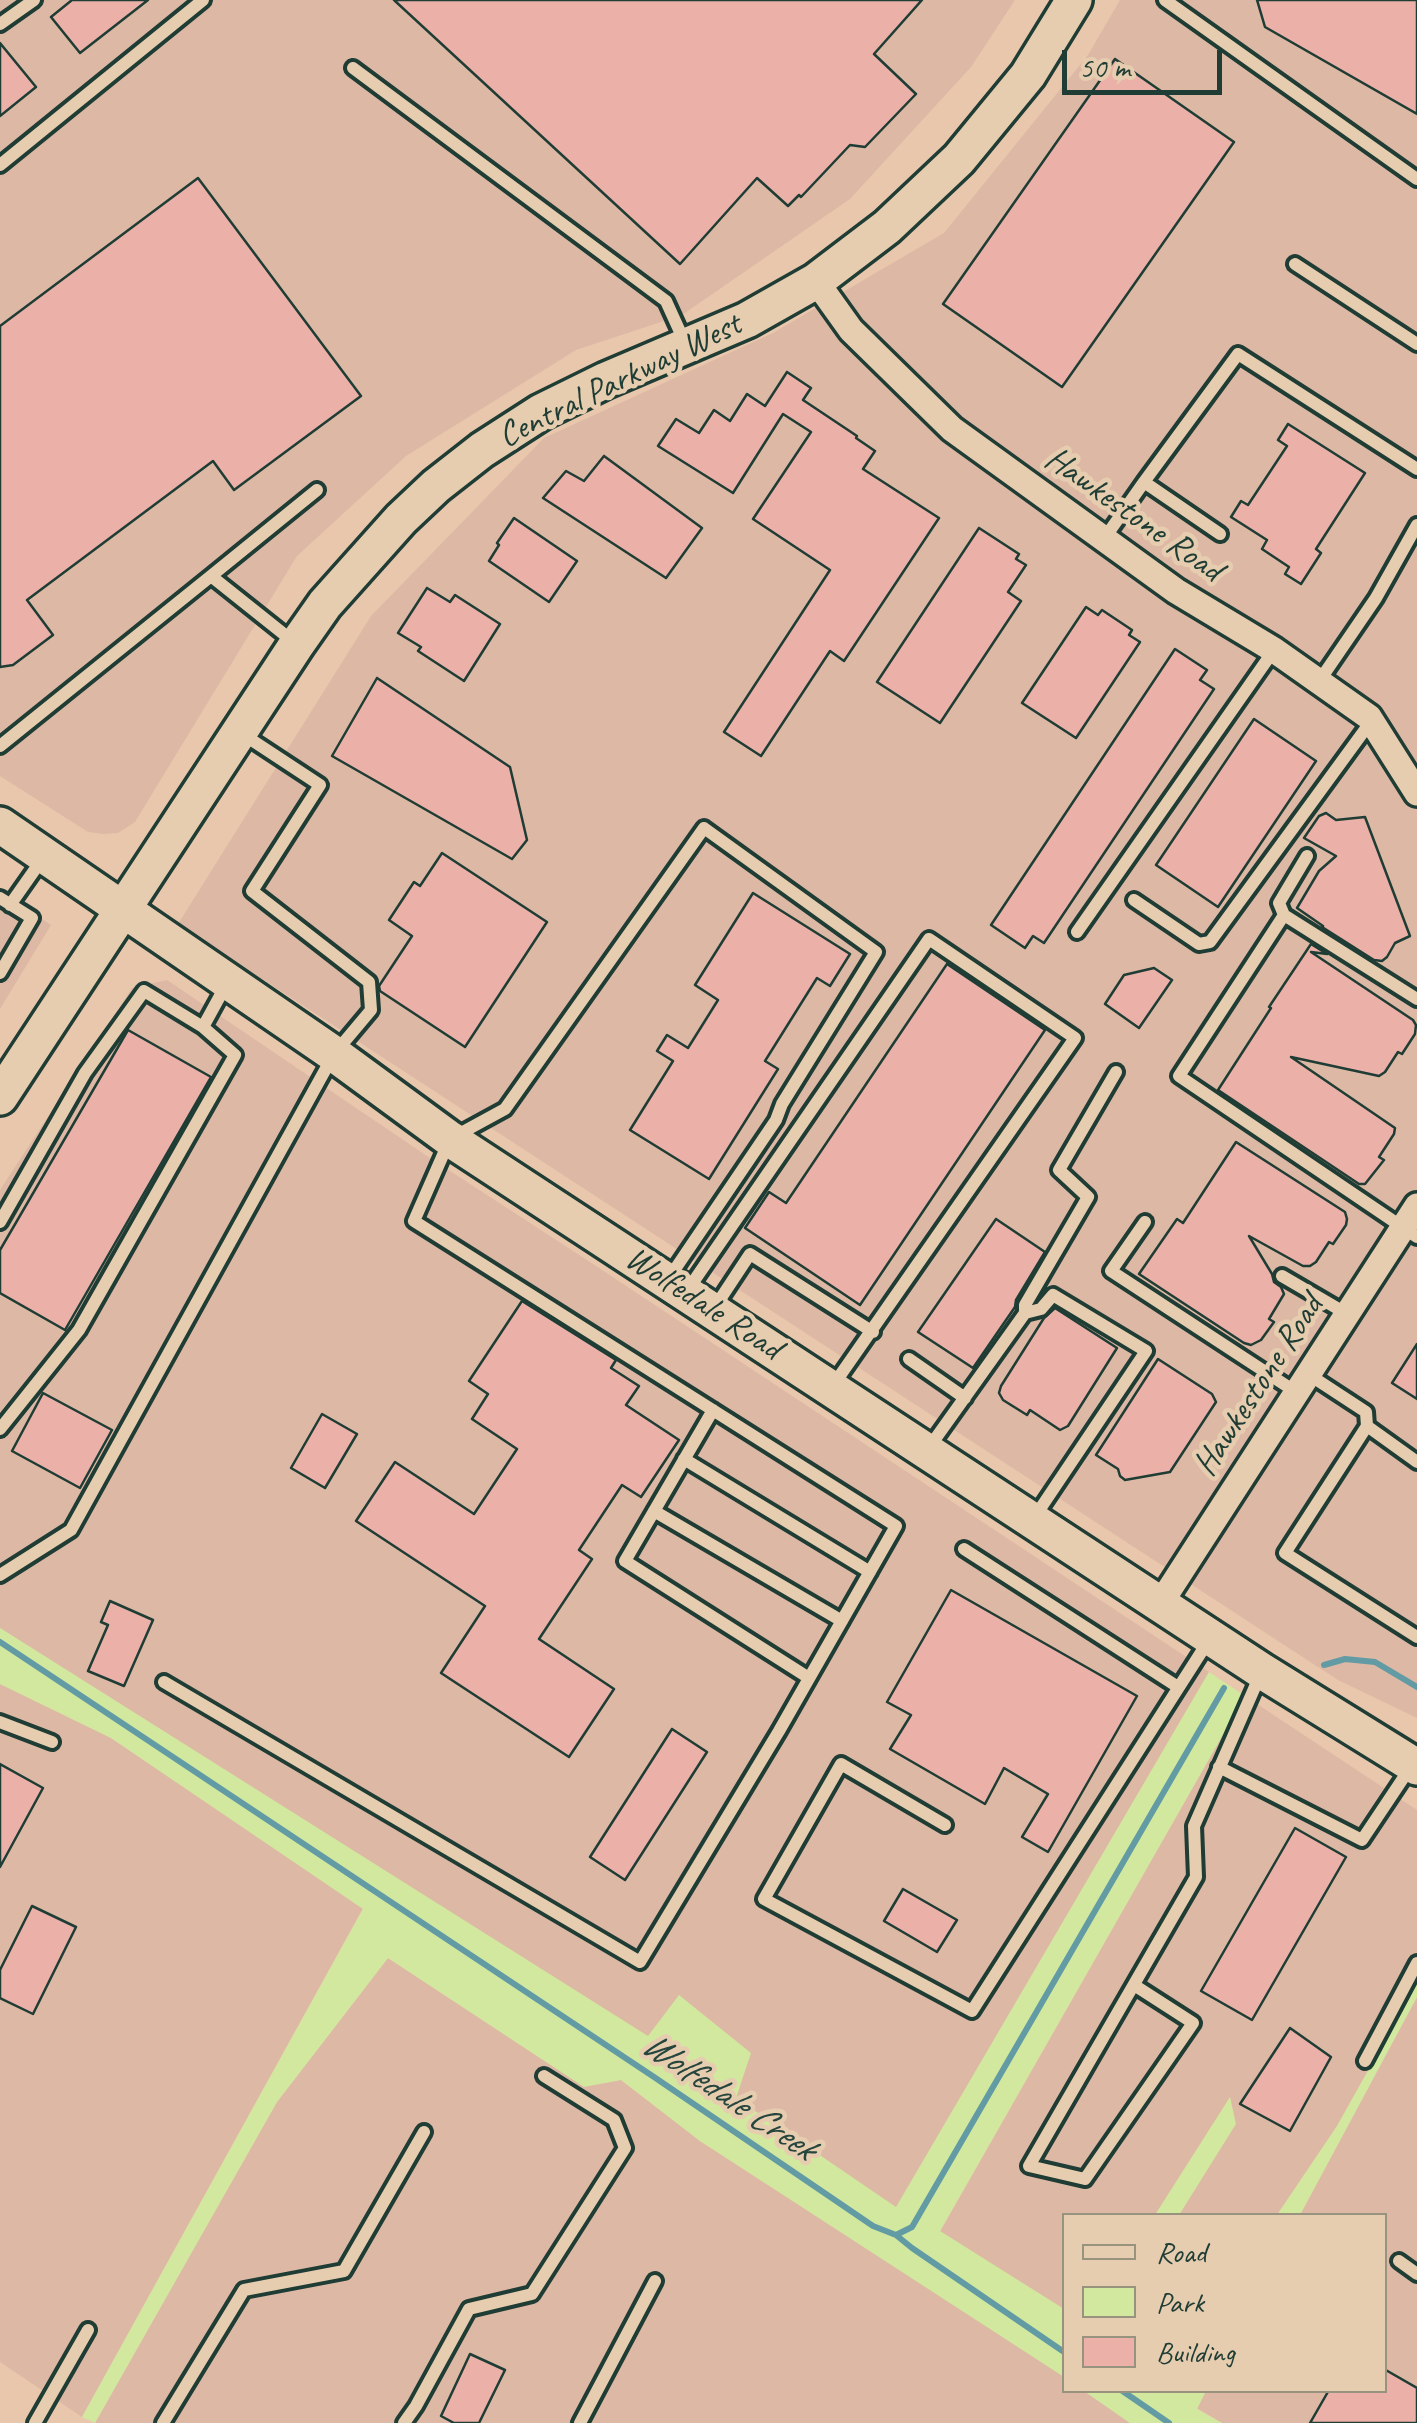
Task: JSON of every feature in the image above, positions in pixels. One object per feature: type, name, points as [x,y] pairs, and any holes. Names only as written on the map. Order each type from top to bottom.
[{"type":"street","name":"Central Parkway West","points":[[0,1098],[297,644],[325,604],[401,518],[482,450],[558,404],[747,320],[816,281],[887,227],[960,159],[1028,76],[1074,0]]},
{"type":"street","name":"Hawkestone Road","points":[[816,281],[850,330],[952,429],[1176,591],[1320,680],[1372,720],[1417,792]]},
{"type":"street","name":"Wolfedale Road","points":[[0,825],[450,1138],[1211,1638],[1415,1765]]},
{"type":"street","name":"Hawkestone Road","points":[[1160,1604],[1347,1314],[1410,1233],[1417,1206]]},
{"type":"lane","points":[[0,24],[34,0]]},
{"type":"lane","points":[[0,165],[203,0]]},
{"type":"lane","points":[[1165,0],[1417,179]]},
{"type":"lane","points":[[353,68],[666,301],[687,348]]},
{"type":"lane","points":[[1295,264],[1417,344]]},
{"type":"lane","points":[[1104,539],[1238,354],[1417,469]]},
{"type":"lane","points":[[1144,482],[1220,534]]},
{"type":"lane","points":[[0,746],[317,490]]},
{"type":"lane","points":[[1320,680],[1376,598],[1417,525]]},
{"type":"lane","points":[[211,576],[297,644]]},
{"type":"lane","points":[[1078,932],[1274,650]]},
{"type":"lane","points":[[1134,900],[1200,944],[1210,942],[1372,720]]},
{"type":"lane","points":[[0,1575],[71,1530],[334,1054],[371,1010],[369,982],[252,891],[320,785],[240,732]]},
{"type":"lane","points":[[164,1682],[640,1962],[896,1526],[414,1221],[450,1138],[505,1109],[704,828],[876,952],[782,1104],[688,1295]]},
{"type":"lane","points":[[0,973],[32,918],[5,901],[45,856]]},
{"type":"lane","points":[[1307,856],[1279,903],[1284,915],[1417,999]]},
{"type":"lane","points":[[1284,915],[1179,1076],[1410,1233]]},
{"type":"lane","points":[[688,1295],[929,939],[1076,1038],[831,1388]]},
{"type":"lane","points":[[203,1027],[228,981]]},
{"type":"lane","points":[[0,1222],[86,1073],[144,991],[203,1027],[235,1055],[79,1330],[0,1429]]},
{"type":"lane","points":[[926,1451],[1025,1314],[1025,1305],[1088,1196],[1060,1170],[1116,1072]]},
{"type":"lane","points":[[1144,1222],[1111,1271],[1302,1383],[1366,1412],[1367,1426],[1285,1554],[1417,1638]]},
{"type":"lane","points":[[688,1295],[750,1254],[872,1332]]},
{"type":"lane","points":[[1282,1276],[1347,1314]]},
{"type":"lane","points":[[1025,1314],[1041,1309],[1053,1295],[1146,1352],[1033,1520]]},
{"type":"lane","points":[[909,1359],[964,1398]]},
{"type":"lane","points":[[713,1410],[625,1561],[809,1678]]},
{"type":"lane","points":[[1367,1426],[1417,1462]]},
{"type":"lane","points":[[684,1459],[870,1572]]},
{"type":"lane","points":[[654,1511],[842,1621]]},
{"type":"lane","points":[[964,1549],[1178,1687]]},
{"type":"lane","points":[[945,1824],[841,1764],[764,1899],[972,2011],[1211,1638]]},
{"type":"lane","points":[[1134,1984],[1192,2023],[1085,2179],[1028,2166],[1196,1877],[1194,1826],[1262,1671]]},
{"type":"lane","points":[[0,1722],[52,1742]]},
{"type":"lane","points":[[1219,1767],[1362,1840],[1415,1765]]},
{"type":"lane","points":[[1365,2061],[1417,1963]]},
{"type":"lane","points":[[404,2423],[469,2309],[532,2294],[625,2148],[614,2120],[544,2076]]},
{"type":"lane","points":[[164,2423],[244,2290],[344,2271],[424,2132]]},
{"type":"lane","points":[[1399,2262],[1417,2274]]},
{"type":"lane","points":[[580,2423],[655,2281]]},
{"type":"lane","points":[[35,2423],[88,2330]]},
{"type":"shaded area","points":[[0,0],[1015,0],[971,67],[850,199],[682,315],[576,350],[406,456],[297,556],[135,822],[118,833],[103,834],[88,832],[0,776]]},
{"type":"shaded area","points":[[1120,0],[1417,0],[1417,1718],[1338,1680],[178,924],[371,616],[544,438],[773,333],[944,233],[1088,55]]},
{"type":"shaded area","points":[[0,891],[51,925],[0,1009]]},
{"type":"shaded area","points":[[167,980],[1209,1672],[896,2208],[735,2098],[680,1995],[648,2037],[0,1628],[0,1190],[132,988]]},
{"type":"shaded area","points":[[0,1684],[111,1738],[363,1908],[82,2417],[0,2362]]},
{"type":"shaded area","points":[[1245,1696],[1417,1810],[1417,1983],[1337,2126],[1278,2213],[1180,2213],[1235,2124],[1230,2098],[1156,2213],[1062,2213],[1062,2308],[940,2232]]},
{"type":"shaded area","points":[[388,1958],[583,2086],[621,2080],[700,2141],[1055,2370],[1062,2375],[1062,2393],[1087,2393],[1130,2423],[95,2423],[277,2102]]},
{"type":"shaded area","points":[[1417,1997],[1417,2423],[1222,2423],[1197,2408],[1205,2393],[1387,2393],[1387,2213],[1301,2213]]},
{"type":"green space","points":[[0,1628],[648,2036],[679,1995],[751,2053],[736,2098],[896,2207],[1209,1672],[1245,1696],[940,2231],[1062,2308],[1062,2376],[700,2141],[621,2080],[584,2087],[388,1958],[277,2102],[95,2423],[82,2417],[363,1909],[111,1738],[0,1684]]},
{"type":"green space","points":[[1417,1983],[1417,1997],[1301,2213],[1278,2213],[1337,2126]]},
{"type":"green space","points":[[1230,2097],[1236,2124],[1180,2213],[1156,2213]]},
{"type":"green space","points":[[1087,2393],[1205,2393],[1197,2409],[1222,2423],[1130,2423]]},
{"type":"building","points":[[72,0],[148,0],[80,53],[51,17]]},
{"type":"building","points":[[394,0],[922,0],[874,54],[916,94],[865,147],[850,145],[788,206],[757,178],[680,264]]},
{"type":"building","points":[[1257,0],[1417,0],[1417,114],[1265,27]]},
{"type":"building","points":[[0,43],[36,87],[0,116]]},
{"type":"building","points":[[1115,59],[1234,142],[1062,387],[943,304]]},
{"type":"building","points":[[198,178],[361,396],[234,490],[213,461],[27,600],[53,635],[13,665],[0,667],[0,326]]},
{"type":"building","points":[[787,372],[811,388],[803,400],[875,451],[863,469],[939,518],[844,661],[830,651],[761,756],[724,732],[830,570],[753,519],[811,432],[783,414],[733,493],[658,446],[676,419],[699,433],[714,410],[730,421],[747,394],[765,406]]},
{"type":"building","points":[[1288,424],[1365,473],[1316,549],[1321,553],[1301,584],[1285,574],[1289,567],[1262,549],[1267,540],[1231,517],[1241,501],[1248,505],[1287,446],[1278,440]]},
{"type":"building","points":[[604,456],[702,528],[666,578],[543,498],[566,471],[584,481]]},
{"type":"building","points":[[514,518],[577,561],[549,602],[489,561]]},
{"type":"building","points":[[979,528],[1019,554],[1016,559],[1026,565],[1008,592],[1021,601],[940,723],[877,682]]},
{"type":"building","points":[[427,588],[450,602],[455,595],[500,624],[464,681],[398,633]]},
{"type":"building","points":[[1086,607],[1098,615],[1102,610],[1132,630],[1129,635],[1140,642],[1076,738],[1022,703]]},
{"type":"building","points":[[1175,649],[1207,670],[1200,680],[1214,689],[1044,943],[1033,936],[1025,948],[991,925]]},
{"type":"building","points":[[377,678],[510,767],[527,840],[512,859],[332,756]]},
{"type":"building","points":[[1254,719],[1316,761],[1218,907],[1156,865]]},
{"type":"building","points":[[1326,813],[1336,820],[1365,817],[1410,936],[1395,943],[1382,961],[1374,960],[1297,908],[1319,871],[1336,856],[1304,838],[1319,816]]},
{"type":"building","points":[[442,853],[547,922],[465,1047],[380,991],[379,986],[412,936],[389,920],[414,882],[420,886]]},
{"type":"building","points":[[753,893],[850,954],[830,986],[817,978],[765,1061],[778,1069],[709,1179],[630,1130],[673,1061],[657,1051],[667,1035],[688,1048],[718,1000],[695,985]]},
{"type":"building","points":[[1311,944],[1327,954],[1311,952],[1416,1025],[1415,1034],[1402,1054],[1398,1052],[1379,1076],[1291,1057],[1395,1128],[1379,1157],[1384,1160],[1365,1184],[1359,1184],[1218,1090]]},
{"type":"building","points":[[947,964],[1045,1030],[860,1305],[745,1228],[769,1192],[786,1203]]},
{"type":"building","points":[[1154,968],[1172,980],[1139,1028],[1105,1004],[1124,975]]},
{"type":"building","points":[[128,1030],[211,1077],[65,1330],[0,1293],[0,1250]]},
{"type":"building","points":[[1236,1142],[1345,1212],[1347,1219],[1333,1244],[1329,1242],[1310,1266],[1303,1266],[1249,1236],[1284,1294],[1269,1319],[1274,1322],[1261,1340],[1251,1345],[1139,1274],[1177,1219],[1183,1223]]},
{"type":"building","points":[[996,1219],[1045,1252],[1015,1307],[973,1368],[918,1332]]},
{"type":"building","points":[[522,1301],[616,1360],[611,1368],[639,1386],[626,1405],[679,1440],[641,1497],[622,1485],[579,1550],[592,1559],[539,1639],[614,1689],[569,1757],[441,1673],[485,1606],[356,1521],[395,1462],[474,1514],[517,1449],[472,1419],[488,1394],[469,1381]]},
{"type":"building","points":[[1055,1308],[1117,1348],[1068,1426],[1060,1430],[1030,1410],[1027,1415],[1003,1400],[999,1393],[1044,1318]]},
{"type":"building","points":[[1417,1344],[1417,1399],[1392,1383]]},
{"type":"building","points":[[1158,1359],[1212,1394],[1216,1402],[1170,1472],[1125,1480],[1118,1469],[1096,1455]]},
{"type":"building","points":[[43,1393],[112,1430],[80,1488],[12,1451]]},
{"type":"building","points":[[322,1414],[357,1434],[325,1488],[291,1468]]},
{"type":"building","points":[[951,1590],[1137,1696],[1048,1852],[1022,1837],[1048,1794],[1004,1768],[985,1804],[890,1749],[911,1715],[887,1702]]},
{"type":"building","points":[[110,1601],[153,1620],[124,1686],[88,1671],[108,1625],[101,1622]]},
{"type":"building","points":[[672,1729],[707,1752],[625,1880],[590,1857]]},
{"type":"building","points":[[0,1764],[43,1788],[0,1867]]},
{"type":"building","points":[[1295,1828],[1346,1857],[1252,2020],[1201,1991]]},
{"type":"building","points":[[903,1889],[957,1920],[937,1952],[884,1921]]},
{"type":"building","points":[[32,1906],[76,1927],[33,2014],[0,1998],[0,1970]]},
{"type":"building","points":[[1290,2028],[1331,2057],[1290,2131],[1240,2104]]},
{"type":"building","points":[[470,2354],[505,2370],[479,2423],[454,2423],[441,2416]]},
{"type":"building","points":[[1387,2371],[1417,2388],[1417,2423],[1310,2423],[1327,2393],[1387,2393]]},
{"type":"waterway","name":"Wolfedale Creek","points":[[0,1642],[873,2226],[896,2235],[912,2227],[1224,1688]]},
{"type":"waterway","name":"Wolfedale Creek","points":[[1324,1665],[1345,1659],[1375,1662],[1417,1687]]},
{"type":"waterway","points":[[896,2235],[1062,2351]]},
{"type":"waterway","points":[[1125,2393],[1169,2423]]}]
